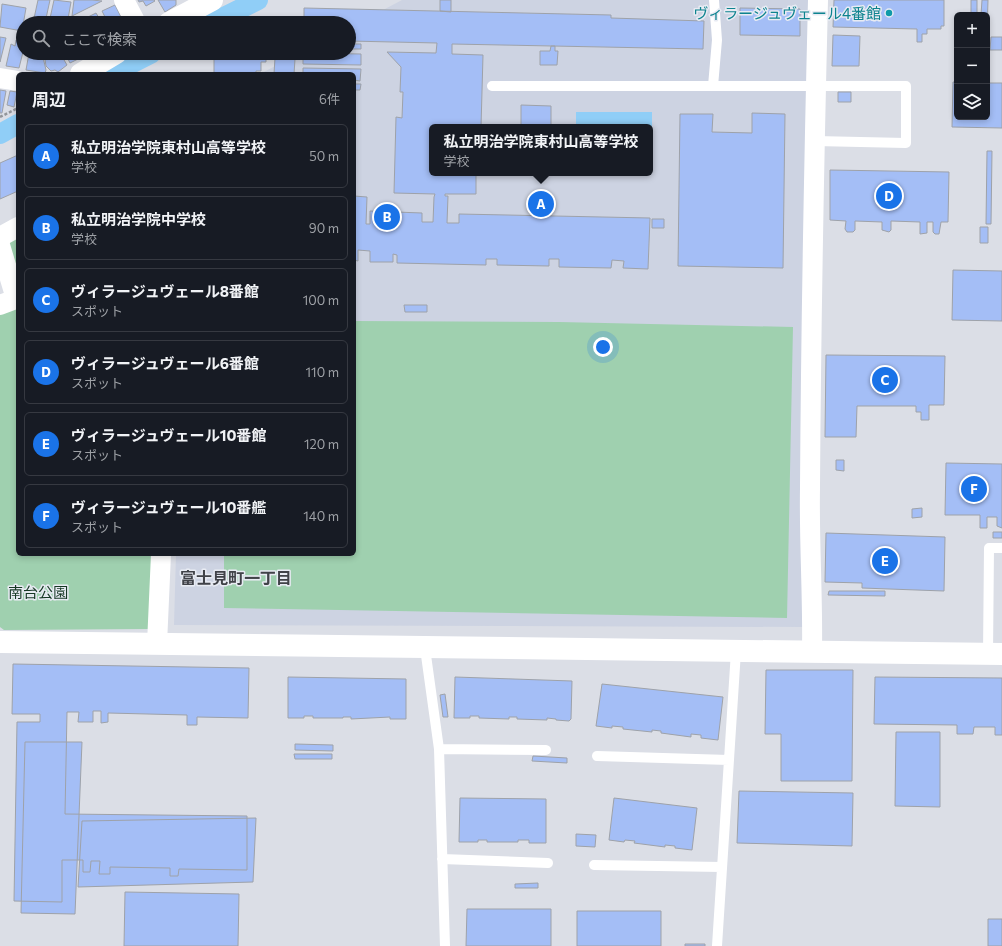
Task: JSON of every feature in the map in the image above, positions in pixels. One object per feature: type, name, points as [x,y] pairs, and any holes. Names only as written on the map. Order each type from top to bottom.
[{"type":"street","points":[[124,0],[132,16]]},
{"type":"street","points":[[182,16],[212,0]]},
{"type":"street","points":[[812,651],[813,608],[810,490],[818,0]]},
{"type":"street","points":[[84,72],[104,60]]},
{"type":"street","points":[[0,78],[16,81]]},
{"type":"street","points":[[0,236],[16,228]]},
{"type":"street","points":[[0,245],[16,299],[0,305]]},
{"type":"street","points":[[157,644],[160,556]]},
{"type":"street","points":[[0,642],[995,654]]},
{"type":"lane","points":[[713,86],[717,40],[714,0]]},
{"type":"lane","points":[[492,86],[906,86],[906,143],[815,141]]},
{"type":"lane","points":[[995,654],[989,548],[1002,548]]},
{"type":"lane","points":[[425,648],[439,749],[445,946]]},
{"type":"lane","points":[[717,946],[736,650]]},
{"type":"lane","points":[[439,749],[546,750]]},
{"type":"lane","points":[[597,756],[729,760]]},
{"type":"lane","points":[[442,859],[548,863]]},
{"type":"lane","points":[[594,865],[722,866]]},
{"type":"path","points":[[0,117],[16,109]]},
{"type":"shaded area","points":[[402,0],[814,0],[803,627],[174,625],[176,556],[356,556],[356,72],[264,72],[287,60],[356,60],[356,24]]},
{"type":"green space","points":[[16,236],[16,277],[5,242]]},
{"type":"green space","name":"南台公園","points":[[16,308],[16,556],[152,556],[149,629],[4,630],[0,627],[0,314]]},
{"type":"green space","points":[[356,321],[559,322],[793,327],[787,618],[224,608],[224,556],[356,556]]},
{"type":"water","points":[[576,112],[652,112],[652,124],[576,124]]},
{"type":"building","points":[[38,0],[50,0],[47,16],[35,16]]},
{"type":"building","points":[[54,0],[71,2],[69,16],[51,16]]},
{"type":"building","points":[[74,0],[92,0],[102,1],[72,16]]},
{"type":"building","points":[[138,0],[155,1],[146,6],[143,1],[139,2]]},
{"type":"building","points":[[158,0],[176,0],[176,5],[165,12]]},
{"type":"building","points":[[440,0],[451,0],[451,12],[440,11]]},
{"type":"building","name":"ヴィラージュヴェール4番館","points":[[834,0],[944,0],[944,26],[941,26],[941,29],[927,29],[927,34],[922,34],[922,42],[917,42],[917,29],[833,27]]},
{"type":"building","points":[[971,0],[977,0],[977,12],[971,12]]},
{"type":"building","points":[[982,0],[988,0],[988,12],[981,12]]},
{"type":"building","points":[[2,4],[26,8],[25,16],[16,16],[16,30],[0,27]]},
{"type":"building","points":[[115,5],[120,16],[104,16],[102,11]]},
{"type":"building","points":[[304,8],[611,15],[611,18],[704,21],[703,49],[452,44],[452,54],[483,55],[481,124],[429,124],[429,176],[476,176],[476,194],[445,194],[445,196],[448,196],[447,223],[459,223],[459,214],[650,218],[648,269],[623,268],[624,261],[612,260],[611,268],[559,267],[559,259],[549,259],[549,266],[497,265],[497,259],[486,259],[486,265],[397,263],[397,255],[393,254],[393,262],[370,262],[370,251],[358,250],[358,261],[356,260],[356,196],[367,197],[366,224],[370,224],[370,211],[422,213],[422,222],[433,222],[435,194],[394,193],[396,117],[402,118],[403,92],[400,92],[401,67],[387,52],[436,53],[437,43],[356,41],[356,16],[304,16]]},
{"type":"building","points":[[740,8],[800,9],[800,36],[740,35]]},
{"type":"building","points":[[96,13],[98,16],[90,16]]},
{"type":"building","points":[[833,35],[860,36],[859,66],[832,66]]},
{"type":"building","points":[[0,37],[6,38],[0,62]]},
{"type":"building","points":[[991,37],[1002,37],[1002,50],[990,50]]},
{"type":"building","points":[[16,40],[16,60],[21,60],[19,68],[6,66],[11,44],[15,46]]},
{"type":"building","points":[[356,44],[361,44],[361,49],[356,49]]},
{"type":"building","points":[[551,46],[555,46],[555,51],[558,51],[557,65],[540,65],[540,51],[550,51]]},
{"type":"building","points":[[356,54],[361,54],[361,65],[303,64],[303,60],[356,60]]},
{"type":"building","points":[[28,60],[44,60],[45,72],[26,70]]},
{"type":"building","points":[[45,60],[64,60],[67,65],[58,72],[55,70],[51,71],[46,66]]},
{"type":"building","points":[[68,60],[76,60],[70,63]]},
{"type":"building","points":[[214,60],[266,60],[266,62],[261,62],[261,71],[214,72]]},
{"type":"building","points":[[275,60],[295,60],[294,72],[274,72]]},
{"type":"building","points":[[303,68],[361,69],[360,81],[356,80],[356,72],[303,72]]},
{"type":"building","points":[[953,82],[954,120],[990,120],[990,83],[1002,83],[1002,128],[952,127]]},
{"type":"building","points":[[356,84],[361,84],[360,90],[356,90]]},
{"type":"building","points":[[0,90],[6,91],[2,113],[0,113]]},
{"type":"building","points":[[10,91],[16,92],[14,107],[7,105]]},
{"type":"building","points":[[838,92],[851,92],[851,102],[838,102]]},
{"type":"building","points":[[521,105],[551,106],[551,124],[521,124]]},
{"type":"building","points":[[752,113],[785,114],[783,268],[678,266],[680,114],[713,114],[712,132],[752,133]]},
{"type":"building","points":[[987,151],[992,151],[991,224],[986,224]]},
{"type":"building","points":[[16,156],[16,192],[0,199],[0,163]]},
{"type":"building","points":[[830,170],[949,172],[948,222],[941,222],[939,234],[935,234],[933,232],[933,222],[927,222],[927,233],[920,234],[920,222],[891,221],[891,230],[889,232],[882,230],[882,222],[855,221],[855,230],[853,232],[847,232],[845,229],[846,221],[830,220]]},
{"type":"building","points":[[652,219],[664,219],[664,228],[652,228]]},
{"type":"building","points":[[980,227],[988,227],[988,243],[980,243]]},
{"type":"building","points":[[953,270],[1002,271],[1002,321],[952,320]]},
{"type":"building","points":[[404,305],[427,305],[427,312],[405,312]]},
{"type":"building","points":[[826,355],[945,356],[944,405],[929,405],[929,420],[921,420],[921,412],[916,412],[916,406],[857,406],[856,437],[825,437]]},
{"type":"building","points":[[836,460],[844,460],[844,471],[836,470]]},
{"type":"building","points":[[946,463],[1002,464],[1002,528],[997,526],[997,517],[987,517],[987,528],[980,528],[980,515],[945,515]]},
{"type":"building","points":[[922,508],[922,517],[912,518],[912,509]]},
{"type":"building","points":[[993,532],[1002,532],[1002,538],[993,538]]},
{"type":"building","points":[[826,533],[945,537],[944,591],[862,588],[862,583],[825,582]]},
{"type":"building","points":[[829,591],[885,591],[885,596],[828,595]]},
{"type":"building","points":[[13,664],[249,668],[248,718],[197,717],[197,725],[187,725],[187,715],[108,713],[108,722],[101,723],[101,711],[93,711],[93,722],[78,722],[79,712],[67,712],[65,814],[247,816],[247,870],[179,869],[178,876],[170,876],[170,868],[110,867],[110,874],[99,874],[100,861],[91,861],[90,872],[83,872],[83,860],[62,860],[62,902],[14,901],[17,722],[40,722],[40,714],[12,714]]},
{"type":"building","points":[[766,670],[853,670],[852,781],[781,781],[781,734],[765,734]]},
{"type":"building","points":[[288,677],[406,679],[406,719],[390,719],[390,717],[351,719],[351,717],[313,718],[313,716],[304,716],[304,718],[288,718]]},
{"type":"building","points":[[455,677],[572,681],[571,719],[569,721],[547,718],[547,720],[517,719],[517,717],[509,717],[509,719],[479,718],[479,716],[470,716],[470,718],[454,718]]},
{"type":"building","points":[[875,677],[1002,678],[1002,735],[995,735],[995,727],[974,727],[973,734],[957,734],[957,725],[874,724]]},
{"type":"building","points":[[602,684],[723,697],[718,740],[701,738],[701,735],[691,734],[691,737],[661,733],[661,731],[652,730],[652,732],[623,729],[623,727],[612,726],[612,728],[596,726]]},
{"type":"building","points":[[445,694],[448,717],[443,717],[440,695]]},
{"type":"building","points":[[896,732],[940,732],[940,807],[895,806]]},
{"type":"building","points":[[25,742],[82,742],[75,914],[21,913]]},
{"type":"building","points":[[295,744],[333,745],[333,751],[295,750]]},
{"type":"building","points":[[294,754],[332,754],[332,759],[295,759]]},
{"type":"building","points":[[533,756],[567,758],[567,763],[532,761]]},
{"type":"building","points":[[739,791],[853,793],[852,846],[737,843]]},
{"type":"building","points":[[460,798],[546,799],[546,843],[529,843],[529,840],[518,840],[518,842],[487,842],[487,840],[478,840],[478,842],[459,842]]},
{"type":"building","points":[[614,798],[697,808],[692,850],[675,848],[675,846],[665,845],[665,847],[634,843],[635,841],[625,840],[624,842],[609,840]]},
{"type":"building","points":[[256,818],[253,882],[78,887],[82,821]]},
{"type":"building","points":[[576,834],[596,835],[595,847],[576,846]]},
{"type":"building","points":[[538,883],[538,888],[515,888],[515,884]]},
{"type":"building","points":[[125,892],[239,894],[238,946],[124,946]]},
{"type":"building","points":[[467,909],[551,909],[551,946],[466,946]]},
{"type":"building","points":[[577,911],[661,911],[661,946],[577,946]]},
{"type":"building","points":[[988,919],[1002,919],[1002,946],[988,946]]},
{"type":"building","points":[[685,944],[705,944],[705,946],[685,946]]},
{"type":"waterway","points":[[226,16],[258,0]]},
{"type":"waterway","points":[[115,72],[138,60]]},
{"type":"waterway","points":[[0,134],[16,125]]},
{"type":"place","name":"ヴィラージュヴェール4番館","points":[[889,13]]},
{"type":"place","name":"ヴィラージュヴェール6番館","points":[[889,196]]},
{"type":"place","name":"私立明治学院東村山高等学校","points":[[541,204]]},
{"type":"place","name":"私立明治学院中学校","points":[[387,217]]},
{"type":"place","name":"ヴィラージュヴェール8番館","points":[[885,380]]},
{"type":"place","name":"ヴィラージュヴェール10番艦","points":[[974,489]]},
{"type":"place","name":"ヴィラージュヴェール10番館","points":[[885,561]]},
{"type":"district","name":"富士見町一丁目","points":[[236,577]]}]
